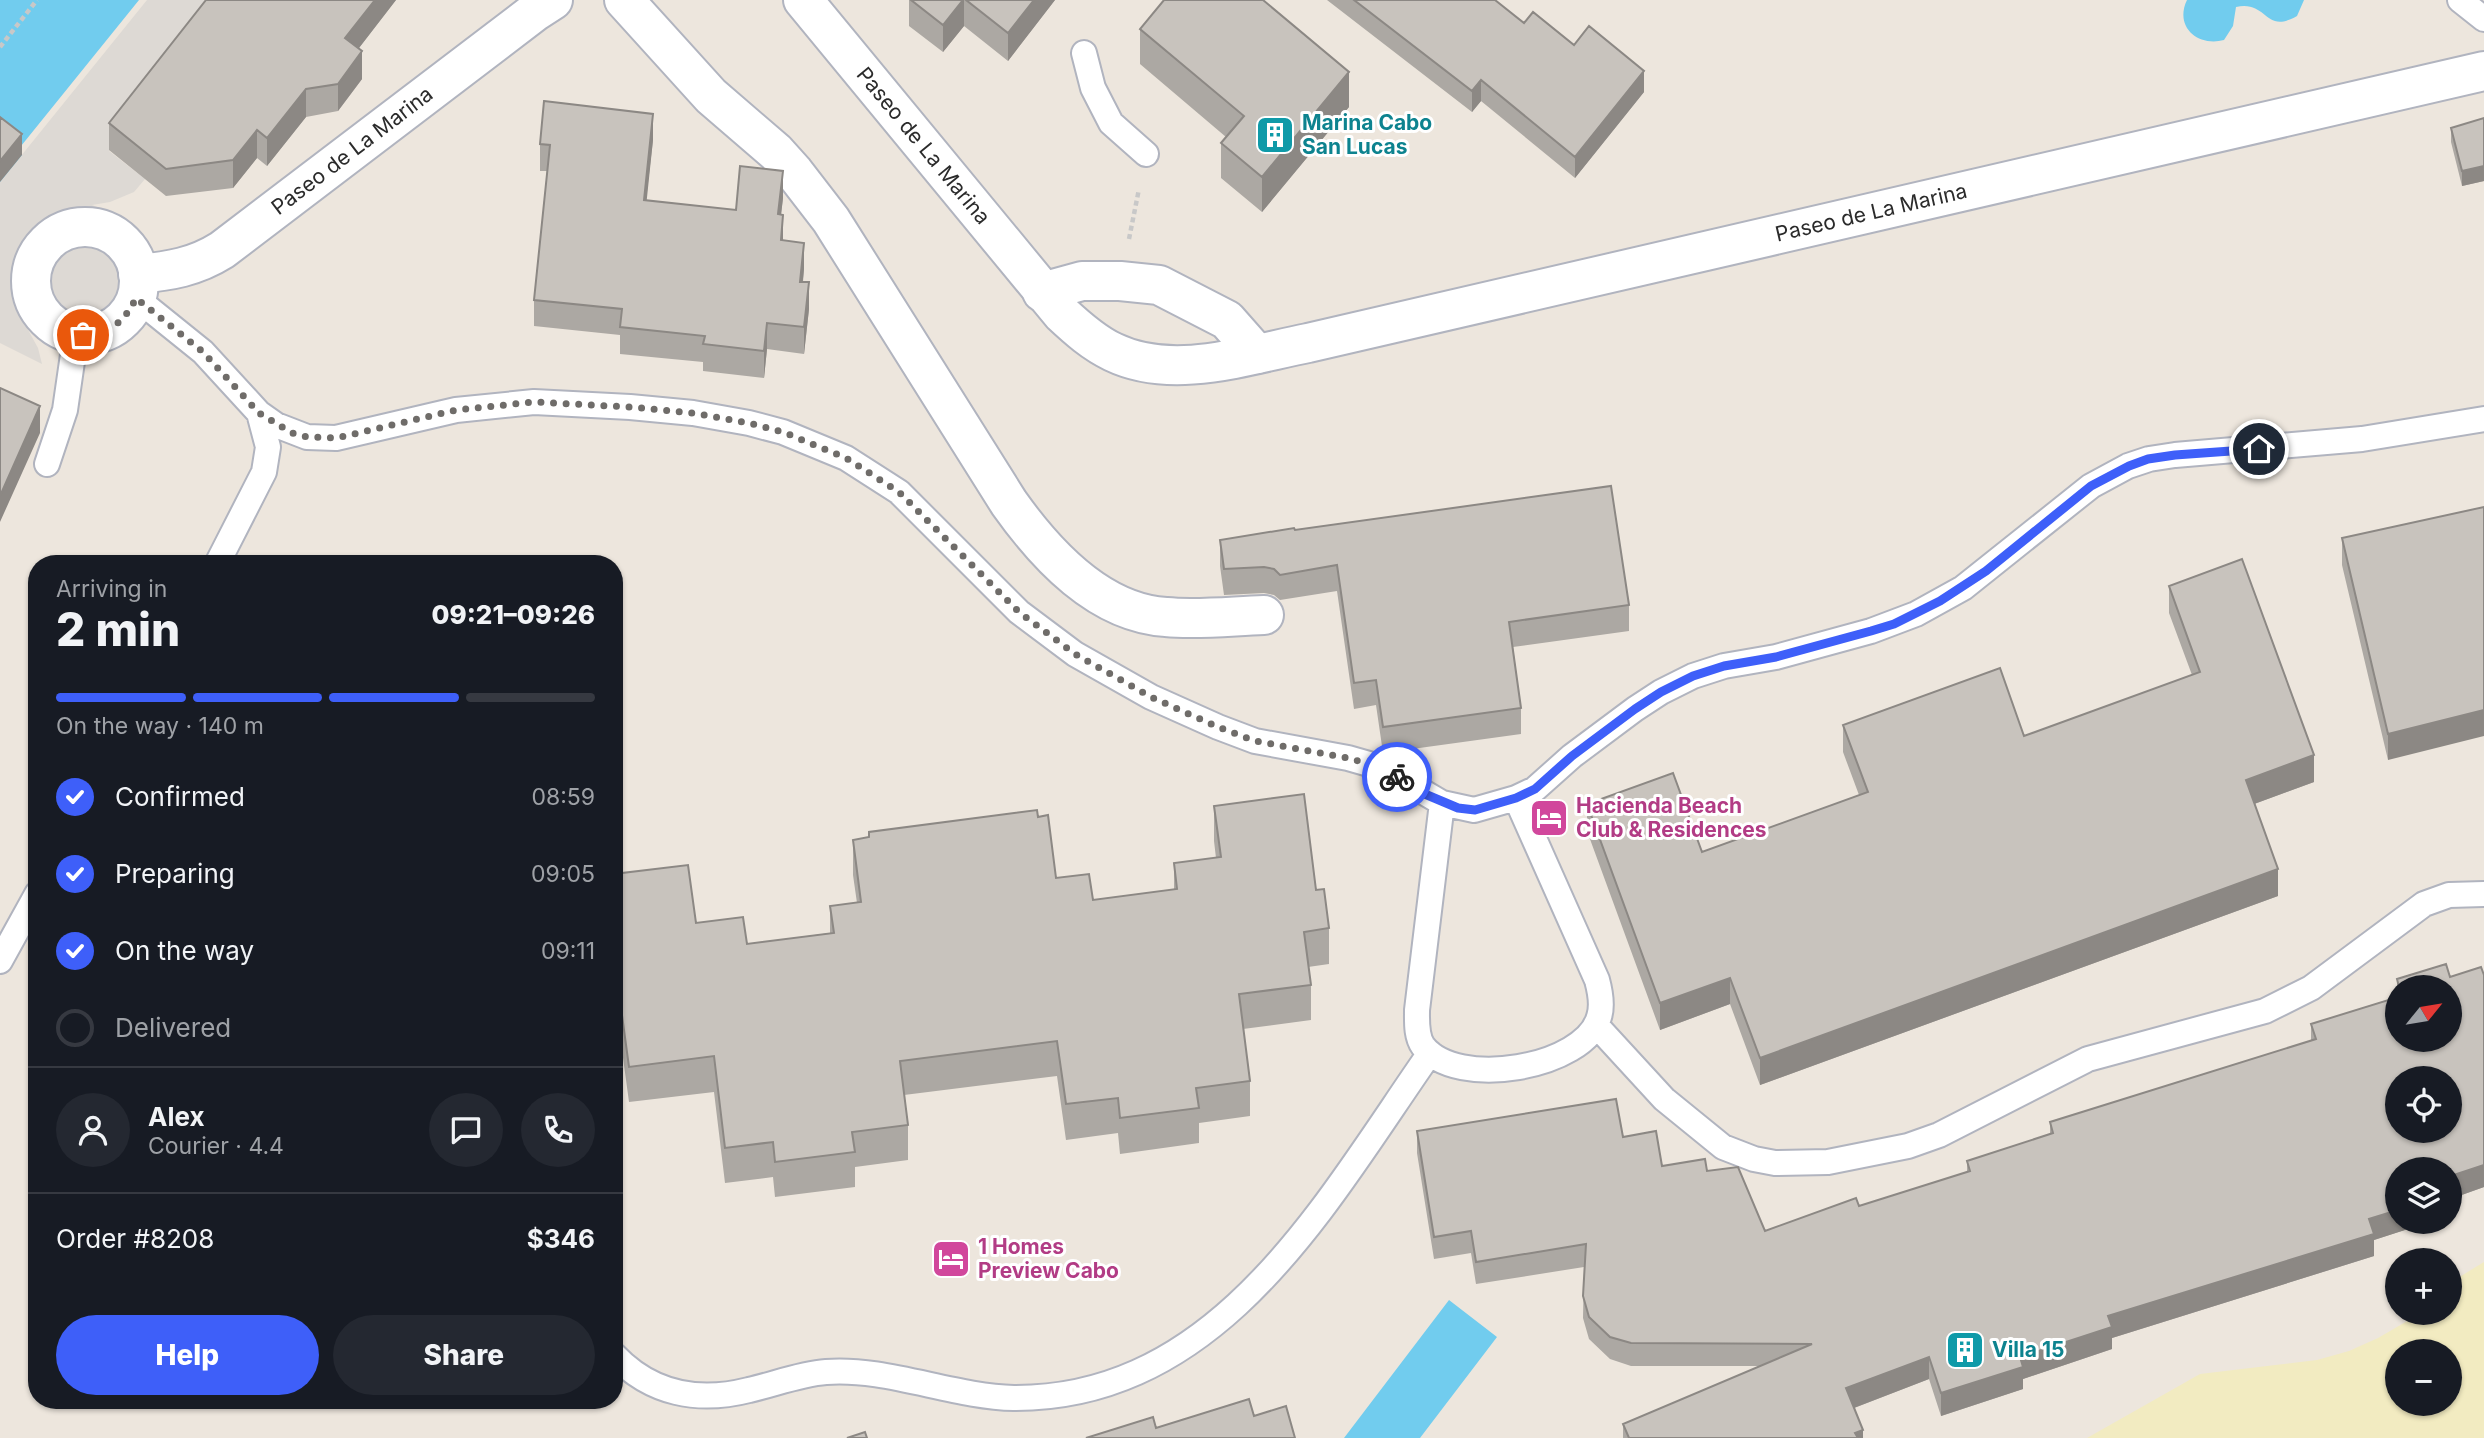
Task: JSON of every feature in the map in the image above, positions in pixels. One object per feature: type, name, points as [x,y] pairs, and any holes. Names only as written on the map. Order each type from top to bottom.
[{"type":"street","name":"Paseo de La Marina","points":[[137,286],[207,259],[222,250],[553,0]]},
{"type":"street","points":[[624,0],[711,96],[776,152],[806,187],[831,220],[1009,503],[1041,546],[1088,586],[1120,606],[1148,615],[1167,618],[1264,615]]},
{"type":"street","name":"Paseo de La Marina","points":[[803,0],[1042,292],[1083,333],[1116,354],[1149,363],[1191,365],[1257,354],[2484,71]]},
{"type":"street","points":[[84,227],[113,235],[125,245],[136,265],[137,286],[125,318],[113,327],[91,335],[76,334],[55,326],[43,316],[31,288],[31,273],[43,245],[69,229],[84,227]]},
{"type":"street","points":[[1042,292],[1082,281],[1159,285],[1227,320],[1257,354]]},
{"type":"lane","points":[[2460,0],[2484,19]]},
{"type":"lane","points":[[1084,53],[1093,88],[1111,123],[1146,154]]},
{"type":"lane","points":[[137,286],[259,413],[292,433],[321,439],[352,435],[456,410],[534,402],[693,413],[783,432],[846,458],[899,492],[1019,612],[1075,654],[1151,697],[1255,741],[1369,764],[1442,803],[1475,810],[1516,798],[1535,789],[1572,756],[1635,709],[1693,676],[1871,631],[1894,624],[1940,601],[1986,571],[2091,486],[2129,466],[2148,459],[2175,455],[2362,439],[2484,419]]},
{"type":"lane","points":[[47,464],[65,410],[76,334]]},
{"type":"lane","points":[[222,555],[264,472],[268,447],[259,413]]},
{"type":"lane","points":[[1442,803],[1417,1010],[1418,1036],[1430,1053],[1460,1067],[1490,1071],[1513,1070],[1564,1051],[1588,1035],[1596,1025],[1601,1004],[1597,980],[1516,798]]},
{"type":"lane","points":[[1596,1025],[1664,1100],[1723,1147],[1754,1159],[1775,1163],[1828,1162],[1908,1146],[1938,1135],[2088,1059],[2265,1011],[2311,988],[2424,904],[2449,895],[2484,894]]},
{"type":"lane","points":[[0,961],[28,910]]},
{"type":"lane","points":[[623,1363],[656,1387],[694,1396],[723,1396],[828,1372],[853,1373],[1014,1398],[1079,1391],[1110,1382],[1147,1366],[1195,1339],[1236,1308],[1268,1277],[1314,1219],[1430,1053]]},
{"type":"path","points":[[0,47],[37,0]]},
{"type":"path","points":[[1120,281],[1146,154]]},
{"type":"sand","points":[[2484,1262],[2484,1438],[2087,1438],[2200,1374],[2317,1360],[2349,1351],[2400,1325],[2462,1325],[2462,1275]]},
{"type":"shaded area","points":[[147,0],[228,0],[109,151],[145,179],[134,192],[110,202],[92,205],[124,217],[136,226],[149,242],[155,256],[159,284],[156,304],[150,317],[131,339],[100,354],[78,355],[58,350],[27,328],[38,348],[42,364],[0,343],[0,182]]},
{"type":"water","points":[[0,0],[139,0],[17,151],[22,155],[0,182]]},
{"type":"water","points":[[2187,0],[2304,0],[2297,16],[2278,22],[2254,8],[2236,7],[2233,26],[2224,40],[2214,41],[2197,38],[2186,26],[2184,10]]},
{"type":"water","points":[[1449,1300],[1497,1337],[1420,1438],[1344,1438]]},
{"type":"building","points":[[206,0],[375,0],[345,38],[362,51],[338,84],[306,89],[267,138],[257,130],[233,160],[166,169],[109,123]]},
{"type":"building","points":[[911,0],[963,0],[943,25]]},
{"type":"building","points":[[966,0],[1034,0],[1008,33]]},
{"type":"building","points":[[1164,0],[1263,0],[1349,72],[1262,177],[1221,143],[1244,116],[1140,29]]},
{"type":"building","points":[[1354,0],[1495,0],[1524,23],[1533,12],[1574,45],[1589,26],[1644,71],[1575,157],[1481,80],[1472,91]]},
{"type":"building","points":[[544,101],[653,114],[644,200],[736,210],[740,166],[783,171],[778,214],[783,215],[781,240],[804,243],[800,282],[809,282],[804,327],[767,323],[764,351],[703,344],[705,336],[620,327],[622,309],[534,300],[550,145],[540,144]]},
{"type":"building","points":[[0,117],[22,134],[0,161]]},
{"type":"building","points":[[2484,118],[2484,166],[2462,171],[2451,128]]},
{"type":"building","points":[[0,388],[40,406],[0,496]]},
{"type":"building","points":[[1611,486],[1629,605],[1509,622],[1521,708],[1383,727],[1376,680],[1354,683],[1337,565],[1280,575],[1274,569],[1264,567],[1224,569],[1220,540]]},
{"type":"building","points":[[2484,507],[2484,710],[2388,734],[2342,538]]},
{"type":"building","points":[[2242,559],[2314,755],[2246,780],[2278,869],[1760,1058],[1730,978],[1660,1003],[1587,804],[1673,773],[1702,852],[1868,792],[1843,725],[2000,668],[2024,736],[2200,672],[2169,586]]},
{"type":"building","points":[[1304,794],[1316,890],[1324,889],[1329,928],[1304,932],[1311,985],[1239,994],[1250,1081],[1196,1088],[1199,1108],[1120,1118],[1118,1098],[1066,1104],[1057,1041],[900,1061],[908,1125],[852,1132],[855,1152],[775,1162],[773,1142],[725,1148],[714,1056],[629,1067],[623,1023],[623,873],[688,865],[696,923],[743,917],[747,944],[834,933],[830,906],[861,902],[853,840],[869,837],[869,832],[1037,810],[1038,817],[1048,815],[1056,878],[1089,874],[1093,900],[1177,889],[1174,863],[1221,857],[1214,806]]},
{"type":"building","points":[[2446,964],[2449,975],[2410,975]]},
{"type":"building","points":[[2481,967],[2484,975],[2484,1165],[2462,1172],[2462,1157],[2385,1157],[2385,1214],[2369,1219],[2374,1234],[2108,1316],[2112,1327],[2020,1357],[2023,1367],[1941,1393],[1929,1357],[1846,1388],[1863,1430],[1855,1433],[1858,1438],[1629,1438],[1623,1424],[1812,1344],[1631,1343],[1610,1337],[1589,1317],[1583,1296],[1586,1244],[1476,1262],[1471,1231],[1434,1237],[1417,1131],[1616,1099],[1623,1137],[1656,1131],[1662,1166],[1705,1159],[1707,1171],[1738,1167],[1765,1231],[1856,1198],[1859,1206],[1970,1171],[1967,1161],[2053,1133],[2050,1122],[2316,1039],[2311,1024],[2385,1001],[2385,1052],[2462,1052],[2462,975],[2456,975]]},
{"type":"building","points":[[1249,1399],[1254,1416],[1286,1406],[1295,1438],[1086,1438],[1153,1417],[1156,1428]]},
{"type":"building","points":[[865,1432],[867,1438],[847,1438]]},
{"type":"way so far","points":[[83,335],[99,333],[113,327],[130,312],[136,298],[203,352],[259,413],[292,433],[321,439],[352,435],[456,410],[534,402],[693,413],[783,432],[846,458],[899,492],[1019,612],[1075,654],[1151,697],[1255,741],[1348,758],[1397,777]]},
{"type":"place","name":"Marina Cabo San Lucas","points":[[1275,135]]},
{"type":"place","name":"Hacienda Beach Club & Residences","points":[[1549,818]]},
{"type":"place","name":"1 Homes Preview Cabo","points":[[951,1259]]},
{"type":"place","name":"Villa 15","points":[[1965,1350]]},
{"type":"route","points":[[1397,777],[1420,792],[1458,808],[1475,810],[1516,798],[1535,789],[1572,756],[1635,709],[1693,676],[1871,631],[1894,624],[1940,601],[1986,571],[2065,506],[2111,474],[2148,459],[2259,449]]}]
